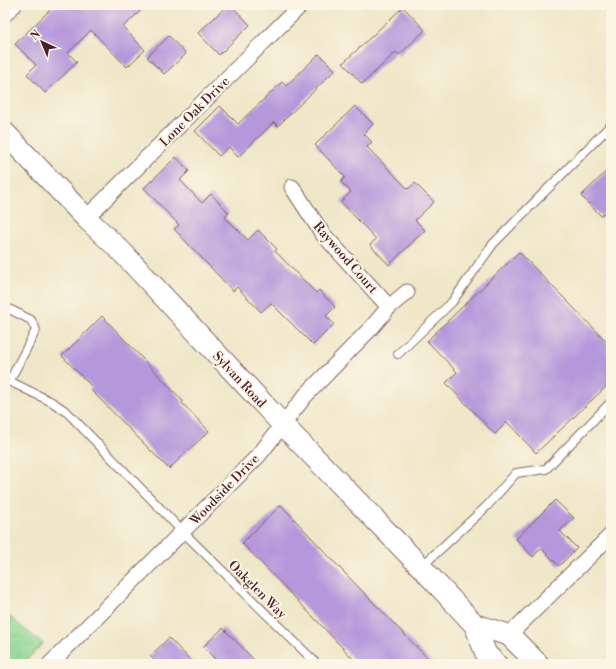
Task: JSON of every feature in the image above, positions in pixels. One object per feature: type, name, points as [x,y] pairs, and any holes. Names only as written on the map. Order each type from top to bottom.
[{"type":"main road","name":"Sylvan Road","points":[[5,133],[120,252],[283,425],[421,567],[474,625],[486,654],[496,664]]},
{"type":"main road","points":[[474,625],[509,635],[538,664]]},
{"type":"street","points":[[5,14],[14,5]]},
{"type":"street","name":"Lone Oak Drive","points":[[86,218],[301,5]]},
{"type":"street","name":"Raywood Court","points":[[292,187],[322,233],[389,307]]},
{"type":"street","points":[[389,307],[407,292]]},
{"type":"street","name":"Woodside Drive","points":[[50,664],[259,455],[305,396],[372,327],[389,307]]},
{"type":"street","points":[[509,635],[611,535]]},
{"type":"lane","points":[[398,354],[452,302],[493,244],[611,125]]},
{"type":"lane","points":[[5,307],[31,320],[36,330],[7,380]]},
{"type":"lane","name":"Oakglen Way","points":[[7,380],[52,402],[67,412],[182,532],[317,664]]},
{"type":"lane","points":[[421,567],[488,506],[516,473],[546,469],[611,402]]},
{"type":"green space","points":[[5,613],[43,644],[22,664],[5,664]]},
{"type":"building","points":[[55,5],[147,5],[123,27],[145,50],[127,67],[91,30],[68,53],[77,62],[45,93],[27,74],[36,65],[15,44]]},
{"type":"building","points":[[228,5],[231,5],[250,25],[219,55],[198,33]]},
{"type":"building","points":[[403,7],[425,30],[399,55],[396,52],[362,84],[343,63]]},
{"type":"building","points":[[169,36],[186,54],[164,74],[147,57]]},
{"type":"building","points":[[319,54],[335,70],[278,126],[274,122],[238,157],[229,147],[219,156],[195,131],[220,106],[238,124],[282,82],[286,86]]},
{"type":"building","points":[[355,106],[373,124],[364,134],[372,142],[367,147],[408,189],[415,183],[434,202],[415,220],[425,230],[389,265],[370,245],[376,239],[341,202],[351,192],[341,182],[345,177],[315,145]]},
{"type":"building","points":[[176,157],[189,171],[180,180],[202,203],[211,194],[229,213],[225,217],[248,240],[258,230],[277,249],[275,251],[316,293],[319,290],[335,307],[326,316],[334,324],[313,345],[271,303],[261,312],[237,287],[233,291],[174,229],[179,225],[144,188]]},
{"type":"building","points":[[611,167],[611,207],[601,216],[581,196]]},
{"type":"building","points":[[519,252],[611,346],[611,382],[536,453],[507,422],[495,434],[446,383],[457,372],[427,341]]},
{"type":"building","points":[[102,316],[183,401],[182,403],[209,431],[169,469],[90,389],[92,387],[62,356]]},
{"type":"building","points":[[555,500],[574,518],[560,531],[577,548],[559,566],[541,548],[533,557],[516,539]]},
{"type":"building","points":[[281,505],[433,664],[358,664],[242,543]]},
{"type":"building","points":[[223,628],[258,664],[220,664],[203,647]]},
{"type":"building","points":[[169,638],[194,664],[158,664],[150,656]]}]
